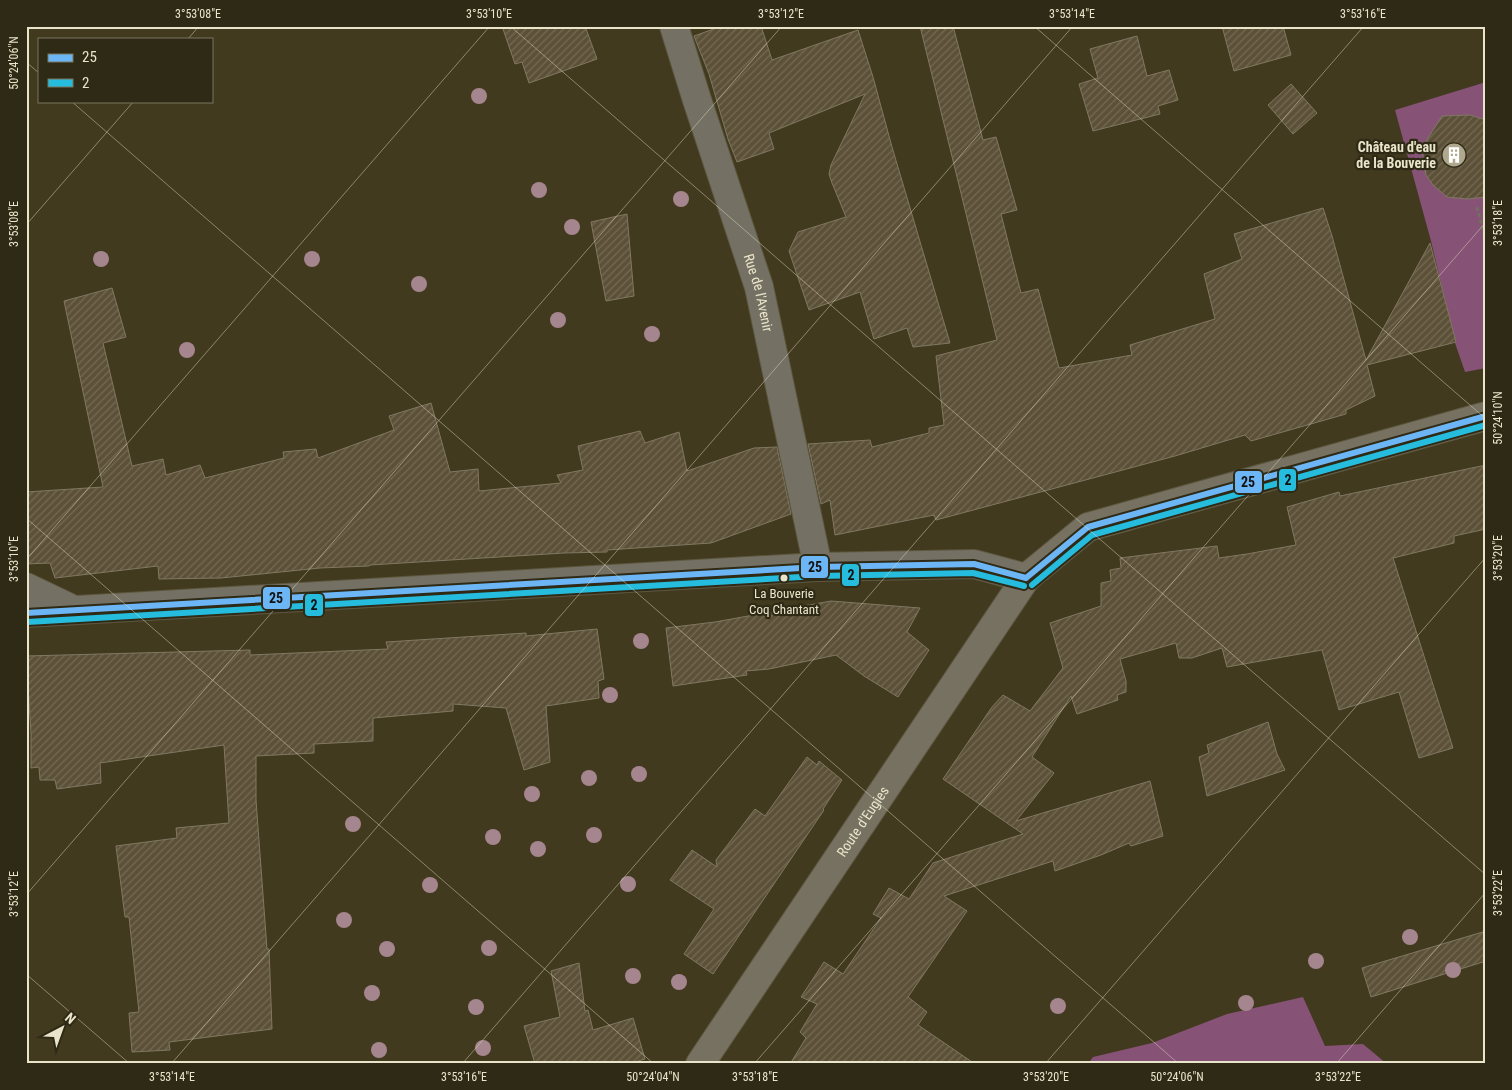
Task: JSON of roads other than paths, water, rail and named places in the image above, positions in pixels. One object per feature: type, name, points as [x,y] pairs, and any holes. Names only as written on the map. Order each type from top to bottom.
[{"type":"main road","name":"Route d'Eugies","points":[[700,1064],[1026,578],[1088,527],[1486,416]]},
{"type":"street","name":"Rue de l'Avenir","points":[[674,26],[759,287],[818,567]]},
{"type":"street","points":[[26,613],[818,567],[974,564],[1026,578]]},
{"type":"street","points":[[26,587],[74,610]]},
{"type":"place","name":"Château d'eau de la Bouverie","points":[[1454,155]]},
{"type":"place","name":"La Bouverie Coq Chantant","points":[[784,578]]}]
